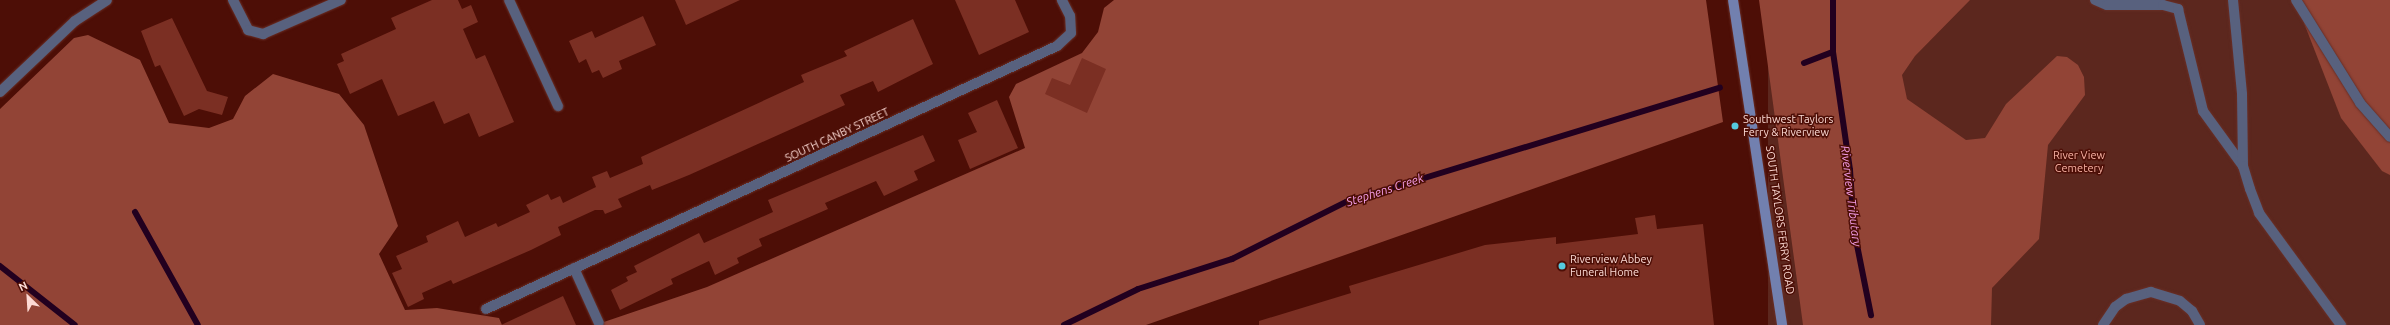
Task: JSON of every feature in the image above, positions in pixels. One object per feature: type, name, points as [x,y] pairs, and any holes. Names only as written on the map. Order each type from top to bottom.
[{"type":"main road","name":"SOUTH TAYLORS FERRY ROAD","points":[[1733,0],[1782,325]]},
{"type":"street","points":[[0,92],[74,22],[107,0]]},
{"type":"street","points":[[233,0],[243,23],[254,33],[271,31],[341,0]]},
{"type":"street","points":[[509,0],[558,106]]},
{"type":"street","name":"SOUTH CANBY STREET","points":[[486,309],[1057,46],[1071,33],[1070,16],[1062,0]]},
{"type":"street","points":[[2095,0],[2107,5],[2163,5],[2178,9],[2203,111],[2243,166],[2259,213],[2341,325]]},
{"type":"street","points":[[2233,0],[2242,94],[2243,166]]},
{"type":"street","points":[[2296,0],[2360,103],[2390,137]]},
{"type":"street","points":[[574,268],[599,324]]},
{"type":"street","points":[[2103,325],[2126,299],[2152,292],[2180,301],[2192,311],[2200,325]]},
{"type":"green space","name":"River View Cemetery","points":[[1768,0],[2390,0],[2390,325],[1768,325]]},
{"type":"shaded area","points":[[1114,0],[1706,0],[1723,122],[1146,325],[595,325],[707,287],[1025,148],[1009,97],[1016,84],[1082,53],[1098,32],[1104,8]]},
{"type":"shaded area","points":[[1759,0],[1970,0],[1915,56],[1902,75],[1907,99],[1966,140],[1985,138],[2006,104],[2057,56],[2067,57],[2078,65],[2084,77],[2085,95],[2048,145],[2039,239],[1992,288],[1991,325],[1803,325]]},
{"type":"shaded area","points":[[2300,0],[2390,0],[2390,175],[2382,171],[2341,118],[2304,23]]},
{"type":"shaded area","points":[[88,35],[140,60],[169,123],[209,128],[233,119],[245,96],[273,74],[339,94],[364,125],[398,226],[379,254],[405,310],[437,308],[499,318],[502,325],[0,325],[0,109],[74,38]]},
{"type":"building","points":[[432,0],[458,0],[462,9],[471,5],[478,22],[463,29],[476,59],[485,55],[514,122],[479,137],[469,113],[444,124],[434,101],[398,116],[382,79],[350,94],[337,64],[344,61],[341,54],[396,29],[391,18]]},
{"type":"building","points":[[675,0],[740,0],[686,25]]},
{"type":"building","points":[[955,0],[1015,0],[1029,32],[979,55]]},
{"type":"building","points":[[643,16],[656,45],[619,61],[622,69],[603,78],[599,70],[592,73],[586,59],[579,63],[569,41],[592,31],[595,38]]},
{"type":"building","points":[[172,18],[207,91],[228,97],[222,115],[199,109],[184,116],[160,65],[155,67],[141,31]]},
{"type":"building","points":[[913,19],[933,64],[878,92],[873,81],[840,95],[845,105],[689,175],[652,190],[650,185],[618,199],[622,207],[605,214],[603,210],[595,210],[558,227],[561,235],[531,250],[453,284],[451,280],[422,293],[424,299],[408,307],[392,273],[402,269],[396,256],[428,242],[426,236],[458,221],[465,237],[496,223],[498,227],[530,212],[526,205],[548,194],[551,200],[560,196],[563,203],[596,187],[592,177],[607,171],[610,178],[643,164],[641,157],[804,82],[801,75],[847,56],[844,51]]},
{"type":"building","points":[[1082,58],[1106,69],[1087,113],[1045,94],[1052,78],[1070,85]]},
{"type":"building","points":[[997,100],[1018,148],[970,169],[958,140],[977,132],[968,113]]},
{"type":"building","points":[[923,135],[935,161],[914,171],[918,180],[884,196],[876,181],[825,203],[828,209],[759,239],[762,246],[737,258],[739,263],[715,275],[709,261],[671,279],[673,284],[620,310],[611,290],[628,281],[626,277],[637,272],[634,266],[699,233],[704,243],[773,212],[768,200]]},
{"type":"building","name":"Riverview Abbey Funeral Home","points":[[1655,215],[1657,229],[1703,224],[1714,325],[1259,325],[1259,321],[1351,293],[1349,286],[1485,245],[1556,237],[1556,244],[1638,234],[1635,218]]},
{"type":"building","points":[[563,296],[576,325],[501,325]]},
{"type":"waterway","name":"Stephens Creek","points":[[1804,63],[1833,52],[1833,0]]},
{"type":"waterway","name":"Riverview Tributary","points":[[1833,52],[1850,170],[1854,230],[1871,315]]},
{"type":"waterway","name":"Stephens Creek","points":[[1064,325],[1138,289],[1232,259],[1346,202],[1720,88]]},
{"type":"waterway","points":[[135,212],[198,325]]},
{"type":"waterway","points":[[0,266],[75,325]]},
{"type":"place","name":"Southwest Taylors Ferry & Riverview","points":[[1735,126]]},
{"type":"place","name":"Riverview Abbey Funeral Home","points":[[1562,266]]}]
